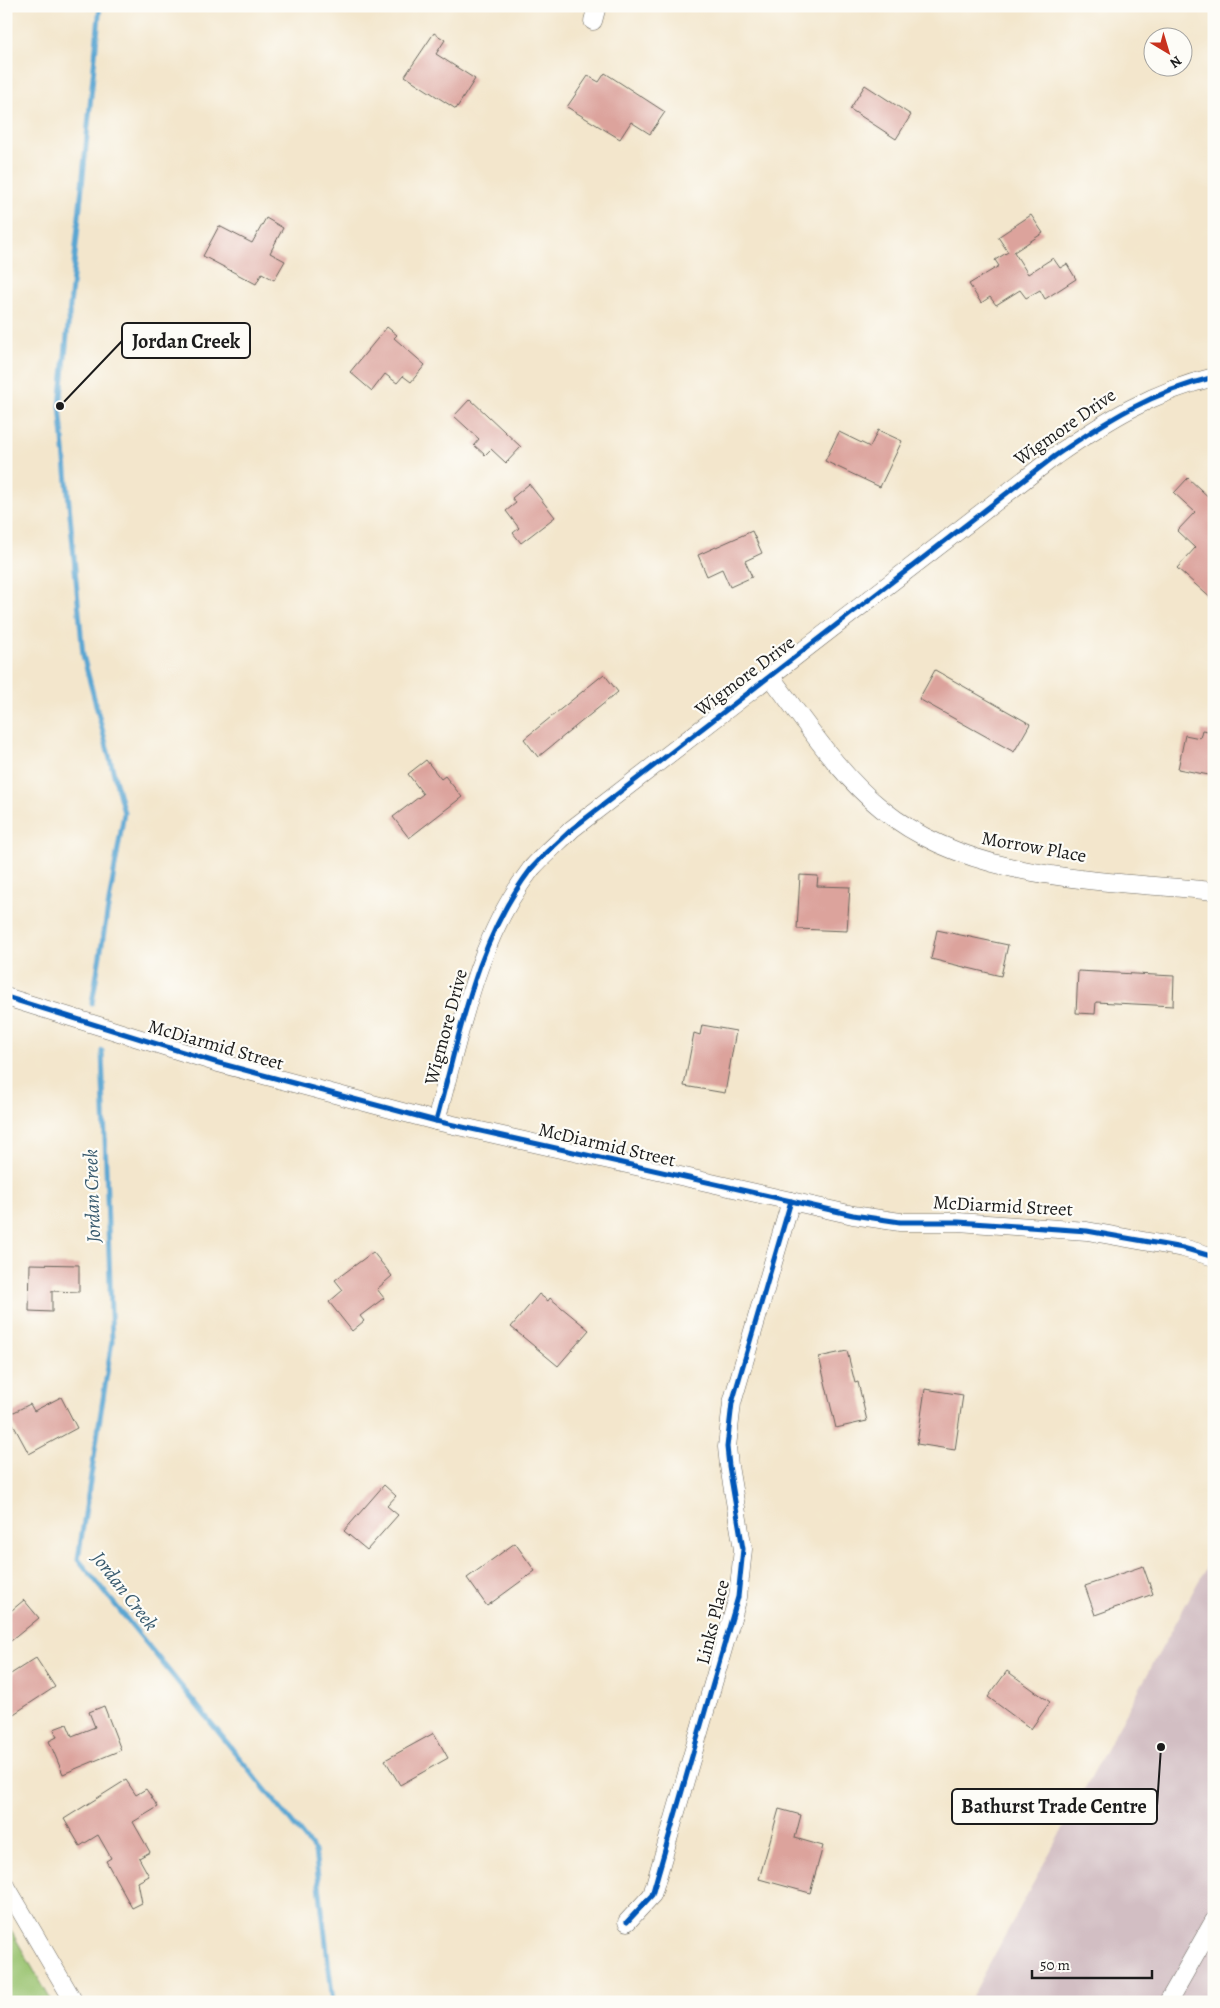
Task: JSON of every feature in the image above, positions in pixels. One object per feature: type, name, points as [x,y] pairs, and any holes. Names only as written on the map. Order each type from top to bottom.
[{"type":"street","name":"Wigmore Drive","points":[[436,1122],[479,964],[494,929],[532,868],[572,829],[613,795],[1056,456],[1104,422],[1156,395],[1214,377]]},
{"type":"street","name":"Morrow Place","points":[[770,676],[855,784],[881,809],[933,842],[978,860],[1009,868],[1058,876],[1214,892]]},
{"type":"street","name":"McDiarmid Street","points":[[6,997],[215,1062],[436,1122],[791,1201],[880,1220],[927,1223],[958,1222],[1087,1231],[1183,1248],[1214,1258]]},
{"type":"street","name":"Links Place","points":[[628,1922],[652,1895],[738,1597],[743,1549],[729,1466],[728,1447],[732,1403],[791,1201]]},
{"type":"street","points":[[6,1886],[74,2002]]},
{"type":"street","points":[[1168,2002],[1214,1921]]},
{"type":"shaded area","points":[[1214,1553],[1214,2002],[969,2002],[1063,1828]]},
{"type":"green space","points":[[6,1922],[52,2002],[6,2002]]},
{"type":"building","points":[[434,33],[445,40],[436,54],[475,79],[456,109],[405,76]]},
{"type":"building","points":[[605,73],[665,112],[650,134],[631,122],[620,139],[567,107],[588,76],[599,82]]},
{"type":"building","points":[[865,85],[911,115],[896,139],[850,109]]},
{"type":"building","points":[[1031,215],[1043,233],[1014,252],[1028,274],[1053,258],[1060,268],[1067,264],[1076,279],[1045,299],[1040,290],[1026,298],[1020,290],[996,305],[990,297],[981,303],[969,284],[999,266],[995,260],[1008,252],[998,237]]},
{"type":"building","points":[[266,218],[283,228],[270,253],[285,261],[274,280],[262,273],[256,284],[203,256],[219,226],[252,243]]},
{"type":"building","points":[[387,327],[397,335],[394,338],[425,365],[411,382],[403,376],[397,383],[385,374],[372,391],[350,372]]},
{"type":"building","points":[[470,399],[521,447],[506,463],[491,449],[485,455],[474,445],[479,439],[454,416]]},
{"type":"building","points":[[878,430],[902,441],[880,487],[825,461],[839,432],[870,447]]},
{"type":"building","points":[[1188,478],[1214,502],[1214,601],[1177,568],[1195,548],[1177,531],[1195,512],[1174,493]]},
{"type":"building","points":[[529,484],[555,517],[521,543],[513,533],[519,528],[506,511],[516,503],[512,498]]},
{"type":"building","points":[[752,531],[762,553],[745,561],[752,577],[730,587],[722,569],[707,576],[698,555]]},
{"type":"building","points":[[935,670],[1030,724],[1014,752],[919,699]]},
{"type":"building","points":[[604,674],[618,692],[538,757],[524,739]]},
{"type":"building","points":[[1202,730],[1214,732],[1214,776],[1178,769],[1185,735],[1200,738]]},
{"type":"building","points":[[426,760],[441,779],[445,776],[462,797],[409,838],[393,817],[423,794],[408,774]]},
{"type":"building","points":[[800,875],[818,876],[817,886],[850,887],[847,931],[797,929]]},
{"type":"building","points":[[937,930],[1008,945],[1001,976],[931,959]]},
{"type":"building","points":[[1078,971],[1174,976],[1173,1006],[1096,1002],[1095,1014],[1076,1013]]},
{"type":"building","points":[[702,1025],[736,1031],[725,1093],[684,1086],[694,1033],[700,1035]]},
{"type":"building","points":[[373,1252],[392,1276],[377,1289],[384,1298],[360,1316],[364,1321],[352,1331],[329,1302],[343,1290],[335,1280]]},
{"type":"building","points":[[30,1264],[79,1265],[79,1292],[52,1291],[52,1312],[29,1311]]},
{"type":"building","points":[[539,1294],[548,1301],[550,1298],[589,1330],[558,1366],[511,1327]]},
{"type":"building","points":[[847,1351],[855,1383],[858,1382],[867,1421],[836,1428],[819,1357]]},
{"type":"building","points":[[925,1389],[963,1395],[955,1450],[917,1444]]},
{"type":"building","points":[[61,1397],[77,1428],[29,1454],[8,1415],[30,1404],[34,1411]]},
{"type":"building","points":[[384,1485],[396,1496],[387,1506],[398,1515],[367,1550],[344,1531]]},
{"type":"building","points":[[515,1543],[535,1571],[487,1606],[467,1578]]},
{"type":"building","points":[[1143,1566],[1153,1594],[1095,1615],[1085,1586]]},
{"type":"building","points":[[24,1600],[39,1618],[6,1645],[6,1615]]},
{"type":"building","points":[[36,1658],[55,1687],[6,1719],[6,1677]]},
{"type":"building","points":[[1007,1671],[1050,1702],[1031,1729],[988,1697]]},
{"type":"building","points":[[104,1706],[121,1750],[63,1774],[49,1741],[57,1737],[54,1729],[67,1724],[72,1736],[95,1727],[89,1712]]},
{"type":"building","points":[[434,1733],[448,1758],[400,1785],[385,1760]]},
{"type":"building","points":[[126,1780],[136,1795],[146,1789],[158,1807],[133,1822],[150,1852],[139,1858],[149,1876],[138,1882],[142,1903],[132,1908],[106,1861],[111,1858],[98,1835],[80,1846],[64,1819]]},
{"type":"building","points":[[779,1809],[801,1815],[795,1838],[823,1846],[810,1893],[759,1879]]},
{"type":"waterway","name":"Jordan Creek","points":[[92,1003],[124,813],[83,655],[60,406],[100,6]]},
{"type":"waterway","name":"Jordan Creek","points":[[102,1051],[112,1341],[78,1559],[315,1851],[333,2002]]},
{"type":"cycle path","points":[[436,1121],[472,990],[496,927],[512,897],[531,869],[572,829],[1055,456],[1112,419],[1150,399],[1214,377]]},
{"type":"cycle path","points":[[6,997],[215,1062],[436,1121],[853,1215],[900,1222],[958,1222],[1087,1231],[1183,1248],[1214,1257]]},
{"type":"cycle path","points":[[627,1922],[652,1895],[738,1597],[743,1549],[727,1447],[732,1403],[791,1201]]},
{"type":"place","name":"Jordan Creek","points":[[60,406]]},
{"type":"place","name":"Bathurst Trade Centre","points":[[1161,1747]]}]
